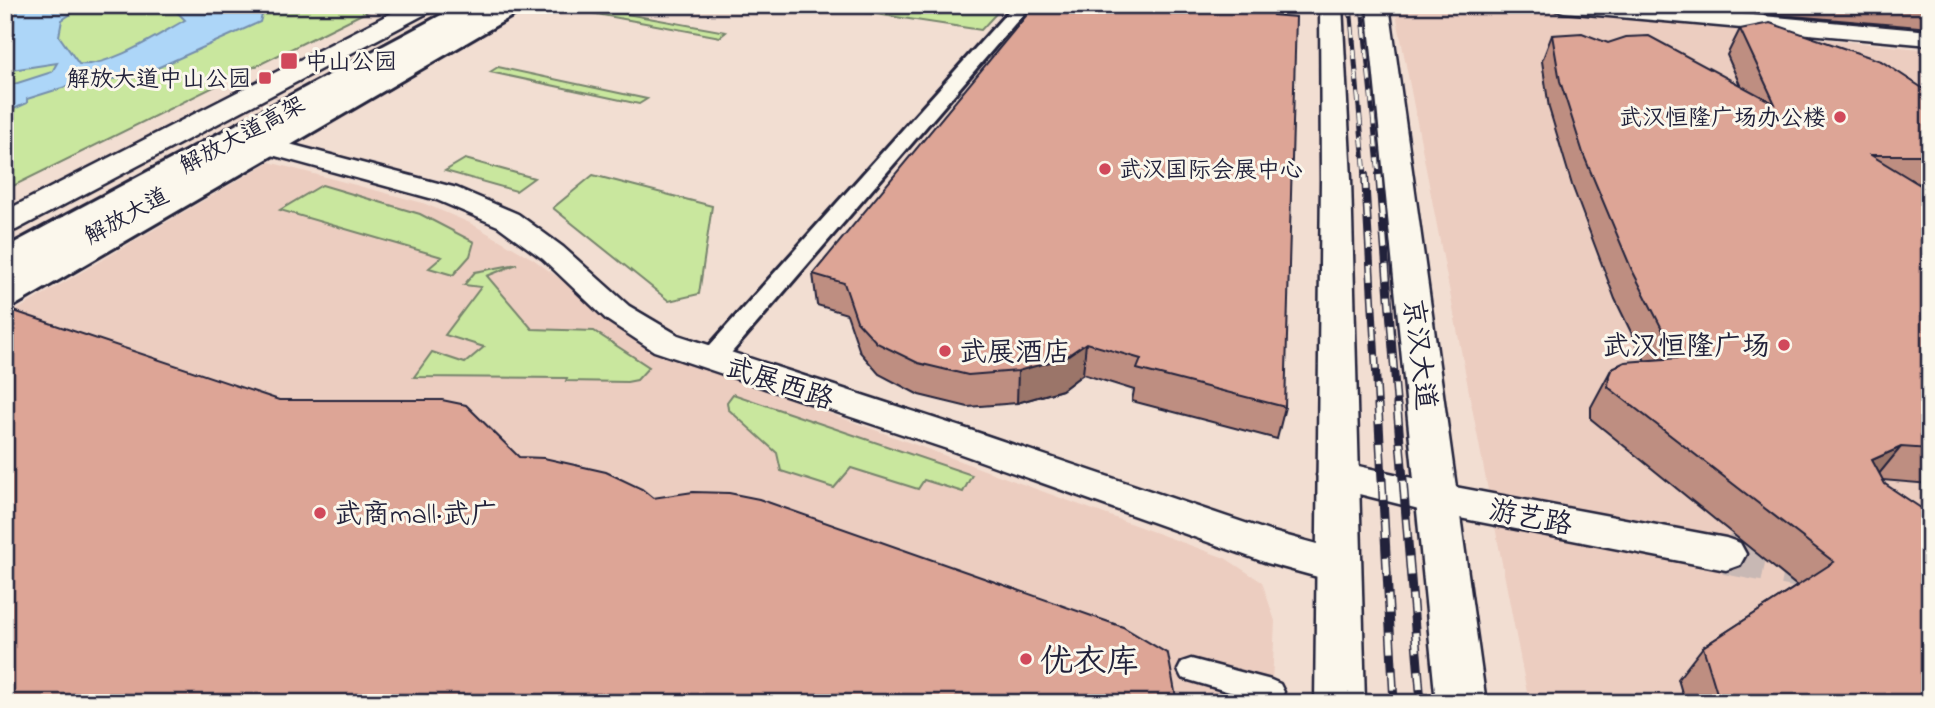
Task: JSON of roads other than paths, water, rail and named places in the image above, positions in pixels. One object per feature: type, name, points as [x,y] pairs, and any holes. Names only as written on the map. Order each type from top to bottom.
[{"type":"main road","name":"解放大道","points":[[5,223],[425,5]]},
{"type":"main road","name":"解放大道高架","points":[[5,247],[458,5]]},
{"type":"main road","name":"解放大道高架","points":[[5,262],[478,5]]},
{"type":"main road","name":"解放大道","points":[[5,283],[263,145],[503,5]]},
{"type":"main road","points":[[1331,5],[1336,109],[1336,565],[1340,703]]},
{"type":"main road","name":"京汉大道","points":[[1378,5],[1439,499],[1461,703]]},
{"type":"main road","points":[[1564,5],[1930,38]]},
{"type":"street","points":[[5,301],[263,145],[523,5]]},
{"type":"street","points":[[711,360],[1023,5]]},
{"type":"street","name":"武展西路","points":[[263,145],[426,187],[508,220],[553,253],[618,313],[666,343],[960,440],[1267,547],[1336,565]]},
{"type":"street","name":"游艺路","points":[[1336,475],[1439,499],[1726,554]]},
{"type":"street","points":[[1191,670],[1271,692]]},
{"type":"water","points":[[5,5],[93,5],[77,10],[62,20],[59,36],[79,64],[91,64],[118,56],[185,20],[177,12],[150,5],[275,6],[262,15],[260,22],[137,77],[84,81],[27,99],[27,103],[5,113],[5,87],[52,72],[57,63],[5,71]]},
{"type":"tunnel","points":[[1726,554],[1810,570]]},
{"type":"railway","points":[[1350,5],[1365,176]]},
{"type":"railway","points":[[1362,5],[1379,176]]},
{"type":"railway","points":[[1365,175],[1378,407]]},
{"type":"railway","points":[[1379,175],[1397,407]]},
{"type":"railway","points":[[1378,405],[1394,703]]},
{"type":"railway","points":[[1397,405],[1421,703]]},
{"type":"place","name":"中山公园","points":[[289,61]]},
{"type":"place","name":"解放大道中山公园","points":[[265,78]]},
{"type":"place","name":"武汉恒隆广场办公楼","points":[[1840,117]]},
{"type":"place","name":"武汉国际会展中心","points":[[1105,169]]},
{"type":"place","name":"武汉恒隆广场","points":[[1784,345]]},
{"type":"place","name":"武展酒店","points":[[945,351]]},
{"type":"place","name":"武商mall·武广","points":[[320,513]]},
{"type":"place","name":"优衣库","points":[[1026,659]]}]
